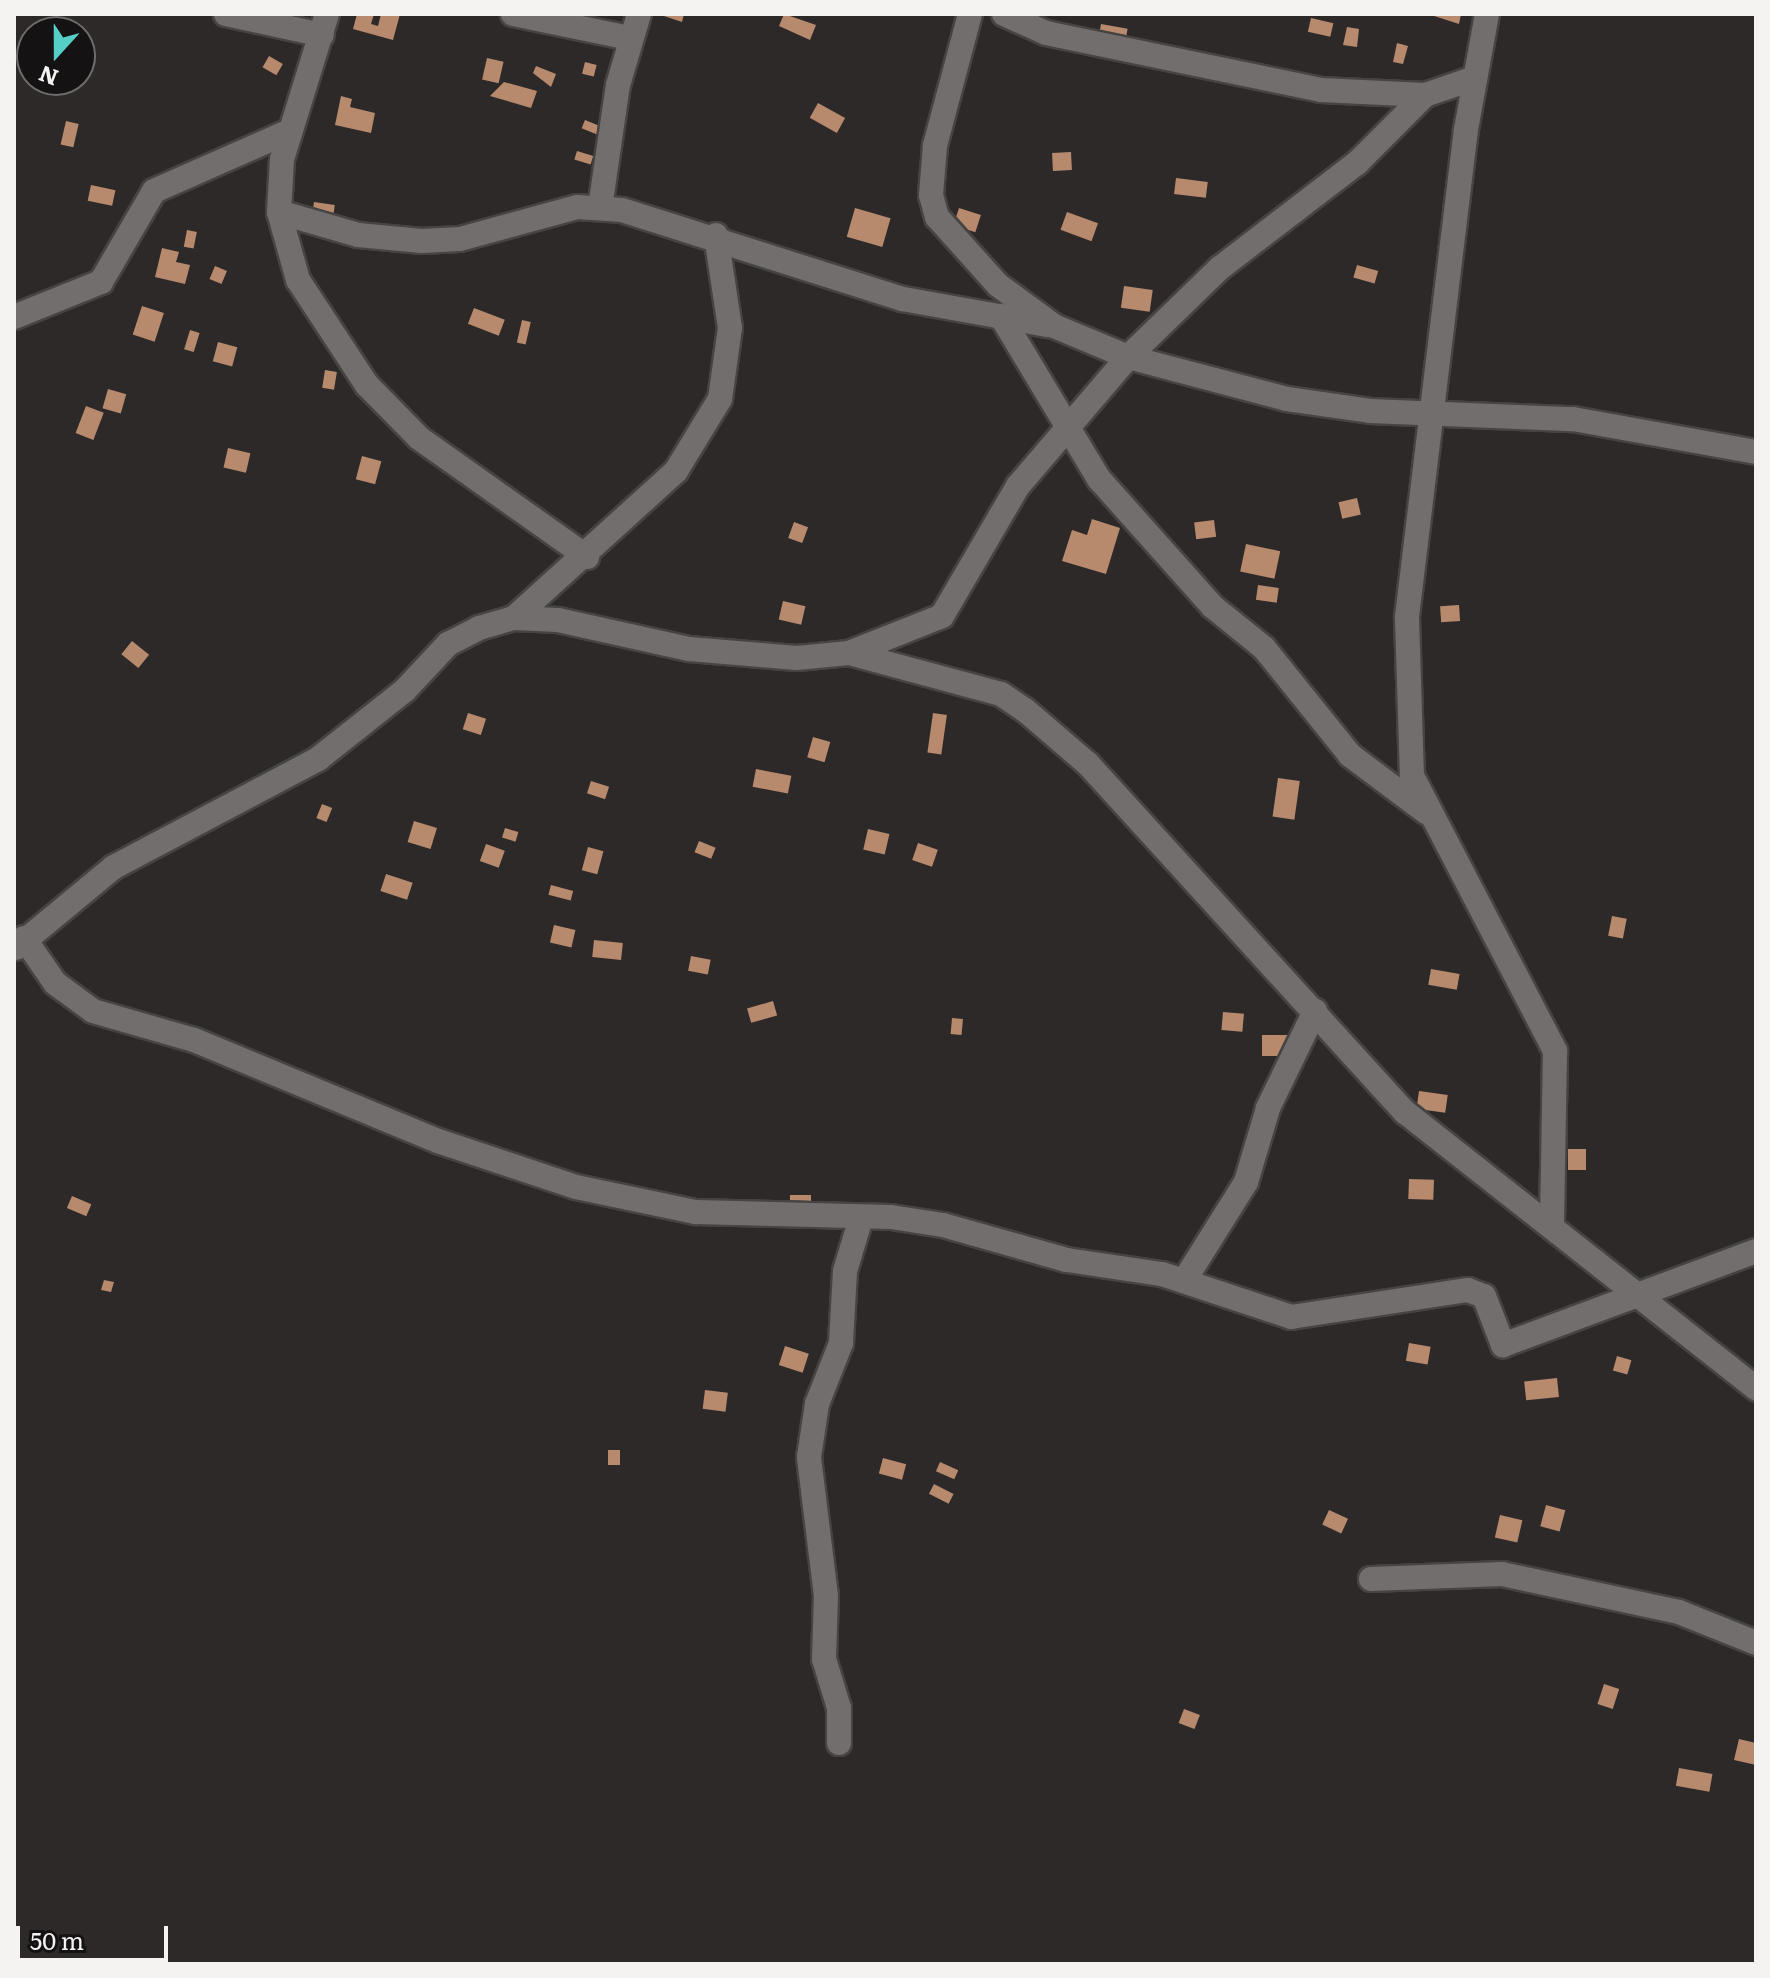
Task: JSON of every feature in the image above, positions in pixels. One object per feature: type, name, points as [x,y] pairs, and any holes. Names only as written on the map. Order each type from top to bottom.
[{"type":"street","points":[[226,14],[325,24],[290,131],[279,212],[298,280],[367,385],[419,438],[587,557]]},
{"type":"street","points":[[513,14],[629,38]]},
{"type":"street","points":[[600,208],[629,38],[639,14]]},
{"type":"street","points":[[970,14],[935,146],[931,195],[937,217],[990,276],[1054,326]]},
{"type":"street","points":[[1004,14],[1046,33],[1321,90],[1425,95],[1475,78]]},
{"type":"street","points":[[1487,14],[1475,78],[1429,411],[1407,618],[1412,776],[1426,812],[1555,1051],[1552,1226]]},
{"type":"street","points":[[849,653],[948,612],[1018,486],[1128,357],[1220,268],[1357,163],[1425,95]]},
{"type":"street","points":[[14,317],[101,282],[154,191],[290,131]]},
{"type":"street","points":[[279,212],[358,235],[422,241],[460,239],[577,207],[600,208],[716,235],[903,299],[1054,326],[1128,357],[1287,399],[1573,419],[1756,452]]},
{"type":"street","points":[[716,235],[730,328],[720,399],[676,471],[587,557],[514,618],[448,644],[405,690],[318,759],[114,867],[19,944],[55,983],[93,1011],[194,1040],[521,1169],[696,1212],[861,1218],[943,1225],[1184,1281],[1291,1317],[1468,1290],[1484,1296],[1503,1345],[1756,1251]]},
{"type":"street","points":[[1001,316],[1065,432],[1212,606],[1264,648],[1350,755],[1426,812]]},
{"type":"street","points":[[514,618],[558,620],[745,656],[849,653],[1001,694],[1025,710],[1088,764],[1405,1112],[1552,1226],[1636,1298],[1756,1388]]},
{"type":"street","points":[[1184,1281],[1246,1182],[1268,1108],[1315,1011]]},
{"type":"street","points":[[839,1743],[839,1708],[824,1659],[826,1596],[809,1457],[817,1404],[841,1343],[845,1271],[861,1218]]},
{"type":"street","points":[[1371,1579],[1502,1574],[1679,1612],[1756,1643]]},
{"type":"building","points":[[357,14],[374,14],[371,24],[378,26],[381,14],[400,14],[393,40],[353,29]]},
{"type":"building","points":[[658,14],[684,14],[682,22]]},
{"type":"building","points":[[784,14],[816,25],[810,40],[779,26]]},
{"type":"building","points":[[1428,14],[1461,14],[1459,24]]},
{"type":"building","points":[[1311,18],[1333,23],[1330,37],[1308,32]]},
{"type":"building","points":[[1101,24],[1128,29],[1125,43],[1098,39]]},
{"type":"building","points":[[1347,27],[1359,29],[1357,47],[1343,45]]},
{"type":"building","points":[[1397,43],[1408,46],[1403,64],[1393,62]]},
{"type":"building","points":[[269,56],[283,64],[276,75],[262,67]]},
{"type":"building","points":[[487,58],[504,62],[499,83],[482,79]]},
{"type":"building","points":[[585,62],[597,65],[594,77],[582,74]]},
{"type":"building","points":[[536,66],[556,74],[551,87],[533,73]]},
{"type":"building","points":[[504,82],[537,91],[531,108],[490,96]]},
{"type":"building","points":[[341,96],[352,99],[350,107],[375,113],[371,133],[335,125]]},
{"type":"building","points":[[818,103],[845,118],[837,133],[810,118]]},
{"type":"building","points":[[585,120],[602,127],[598,135],[582,128]]},
{"type":"building","points":[[66,121],[79,124],[73,147],[61,144]]},
{"type":"building","points":[[577,151],[593,156],[591,165],[574,160]]},
{"type":"building","points":[[1071,152],[1072,170],[1053,171],[1052,153]]},
{"type":"building","points":[[1176,178],[1208,182],[1206,198],[1174,194]]},
{"type":"building","points":[[91,185],[115,190],[112,206],[88,201]]},
{"type":"building","points":[[314,202],[335,205],[333,218],[312,215]]},
{"type":"building","points":[[855,208],[891,218],[882,247],[847,237]]},
{"type":"building","points":[[959,208],[981,215],[975,232],[953,225]]},
{"type":"building","points":[[1067,212],[1098,223],[1092,241],[1061,230]]},
{"type":"building","points":[[187,230],[197,232],[194,249],[184,247]]},
{"type":"building","points":[[162,248],[179,252],[176,262],[190,265],[185,284],[155,277]]},
{"type":"building","points":[[1357,265],[1378,271],[1375,284],[1353,277]]},
{"type":"building","points":[[215,266],[227,271],[221,284],[210,279]]},
{"type":"building","points":[[1124,286],[1153,290],[1150,312],[1121,308]]},
{"type":"building","points":[[142,306],[164,313],[155,342],[133,335]]},
{"type":"building","points":[[474,308],[505,320],[499,336],[468,324]]},
{"type":"building","points":[[522,320],[531,322],[526,344],[517,342]]},
{"type":"building","points":[[190,330],[200,333],[194,352],[184,349]]},
{"type":"building","points":[[218,342],[237,347],[232,366],[213,361]]},
{"type":"building","points":[[325,370],[337,372],[334,390],[322,388]]},
{"type":"building","points":[[108,389],[126,394],[121,413],[102,408]]},
{"type":"building","points":[[86,406],[104,413],[93,440],[76,433]]},
{"type":"building","points":[[228,448],[250,453],[246,473],[224,467]]},
{"type":"building","points":[[362,456],[381,461],[375,484],[356,479]]},
{"type":"building","points":[[1357,498],[1361,515],[1342,519],[1338,502]]},
{"type":"building","points":[[1092,519],[1120,528],[1106,574],[1062,561],[1072,530],[1087,535]]},
{"type":"building","points":[[1214,520],[1216,537],[1196,539],[1194,522]]},
{"type":"building","points":[[794,522],[808,527],[802,543],[788,538]]},
{"type":"building","points":[[1246,544],[1280,551],[1274,579],[1240,571]]},
{"type":"building","points":[[1258,585],[1279,588],[1277,603],[1256,600]]},
{"type":"building","points":[[783,601],[805,606],[801,625],[779,620]]},
{"type":"building","points":[[1459,605],[1460,621],[1441,622],[1440,606]]},
{"type":"building","points":[[132,641],[149,655],[138,668],[121,654]]},
{"type":"building","points":[[468,713],[486,719],[481,735],[463,729]]},
{"type":"building","points":[[933,713],[947,715],[941,755],[927,753]]},
{"type":"building","points":[[813,737],[830,742],[825,762],[807,757]]},
{"type":"building","points":[[756,769],[791,776],[788,794],[753,787]]},
{"type":"building","points":[[1278,778],[1300,781],[1294,820],[1273,817]]},
{"type":"building","points":[[591,781],[609,787],[605,799],[587,793]]},
{"type":"building","points":[[322,804],[332,808],[327,822],[316,818]]},
{"type":"building","points":[[414,821],[437,828],[431,849],[408,842]]},
{"type":"building","points":[[505,828],[518,832],[515,842],[502,838]]},
{"type":"building","points":[[868,829],[889,834],[885,854],[863,849]]},
{"type":"building","points":[[699,841],[716,848],[711,859],[695,852]]},
{"type":"building","points":[[918,843],[938,850],[932,867],[912,860]]},
{"type":"building","points":[[486,844],[505,851],[499,868],[480,861]]},
{"type":"building","points":[[588,847],[603,851],[597,874],[582,870]]},
{"type":"building","points":[[386,874],[413,883],[407,900],[380,891]]},
{"type":"building","points":[[551,885],[573,891],[571,901],[548,895]]},
{"type":"building","points":[[1612,916],[1627,919],[1623,938],[1608,936]]},
{"type":"building","points":[[554,925],[575,930],[571,947],[550,943]]},
{"type":"building","points":[[594,940],[623,943],[621,960],[592,957]]},
{"type":"building","points":[[691,956],[711,960],[708,975],[688,971]]},
{"type":"building","points":[[1431,969],[1460,974],[1457,990],[1428,985]]},
{"type":"building","points":[[773,1001],[777,1015],[751,1023],[747,1008]]},
{"type":"building","points":[[1223,1012],[1244,1014],[1242,1032],[1221,1030]]},
{"type":"building","points":[[952,1018],[963,1019],[962,1035],[951,1034]]},
{"type":"building","points":[[1262,1035],[1290,1035],[1290,1056],[1262,1056]]},
{"type":"building","points":[[1419,1091],[1448,1095],[1445,1113],[1416,1109]]},
{"type":"building","points":[[1568,1149],[1586,1149],[1586,1170],[1568,1170]]},
{"type":"building","points":[[1409,1179],[1434,1180],[1433,1200],[1408,1199]]},
{"type":"building","points":[[790,1195],[811,1195],[811,1207],[790,1207]]},
{"type":"building","points":[[72,1196],[91,1204],[86,1216],[67,1208]]},
{"type":"building","points":[[104,1280],[114,1282],[111,1292],[101,1290]]},
{"type":"building","points":[[1409,1343],[1431,1347],[1428,1365],[1406,1361]]},
{"type":"building","points":[[785,1346],[809,1354],[803,1373],[779,1365]]},
{"type":"building","points":[[1617,1356],[1631,1360],[1627,1375],[1613,1370]]},
{"type":"building","points":[[1557,1378],[1559,1397],[1526,1400],[1524,1381]]},
{"type":"building","points":[[705,1390],[728,1393],[726,1412],[703,1409]]},
{"type":"building","points":[[608,1450],[620,1450],[620,1465],[608,1465]]},
{"type":"building","points":[[883,1458],[906,1464],[902,1480],[879,1473]]},
{"type":"building","points":[[940,1462],[958,1470],[954,1479],[936,1471]]},
{"type":"building","points":[[934,1484],[954,1494],[949,1504],[929,1494]]},
{"type":"building","points":[[1546,1505],[1565,1510],[1560,1531],[1540,1526]]},
{"type":"building","points":[[1329,1510],[1348,1519],[1341,1533],[1322,1525]]},
{"type":"building","points":[[1500,1515],[1522,1520],[1517,1543],[1495,1537]]},
{"type":"building","points":[[1604,1684],[1619,1689],[1613,1709],[1598,1704]]},
{"type":"building","points":[[1184,1709],[1200,1715],[1194,1729],[1179,1723]]},
{"type":"building","points":[[1739,1739],[1756,1743],[1756,1765],[1734,1760]]},
{"type":"building","points":[[1679,1768],[1712,1774],[1709,1792],[1676,1786]]}]
